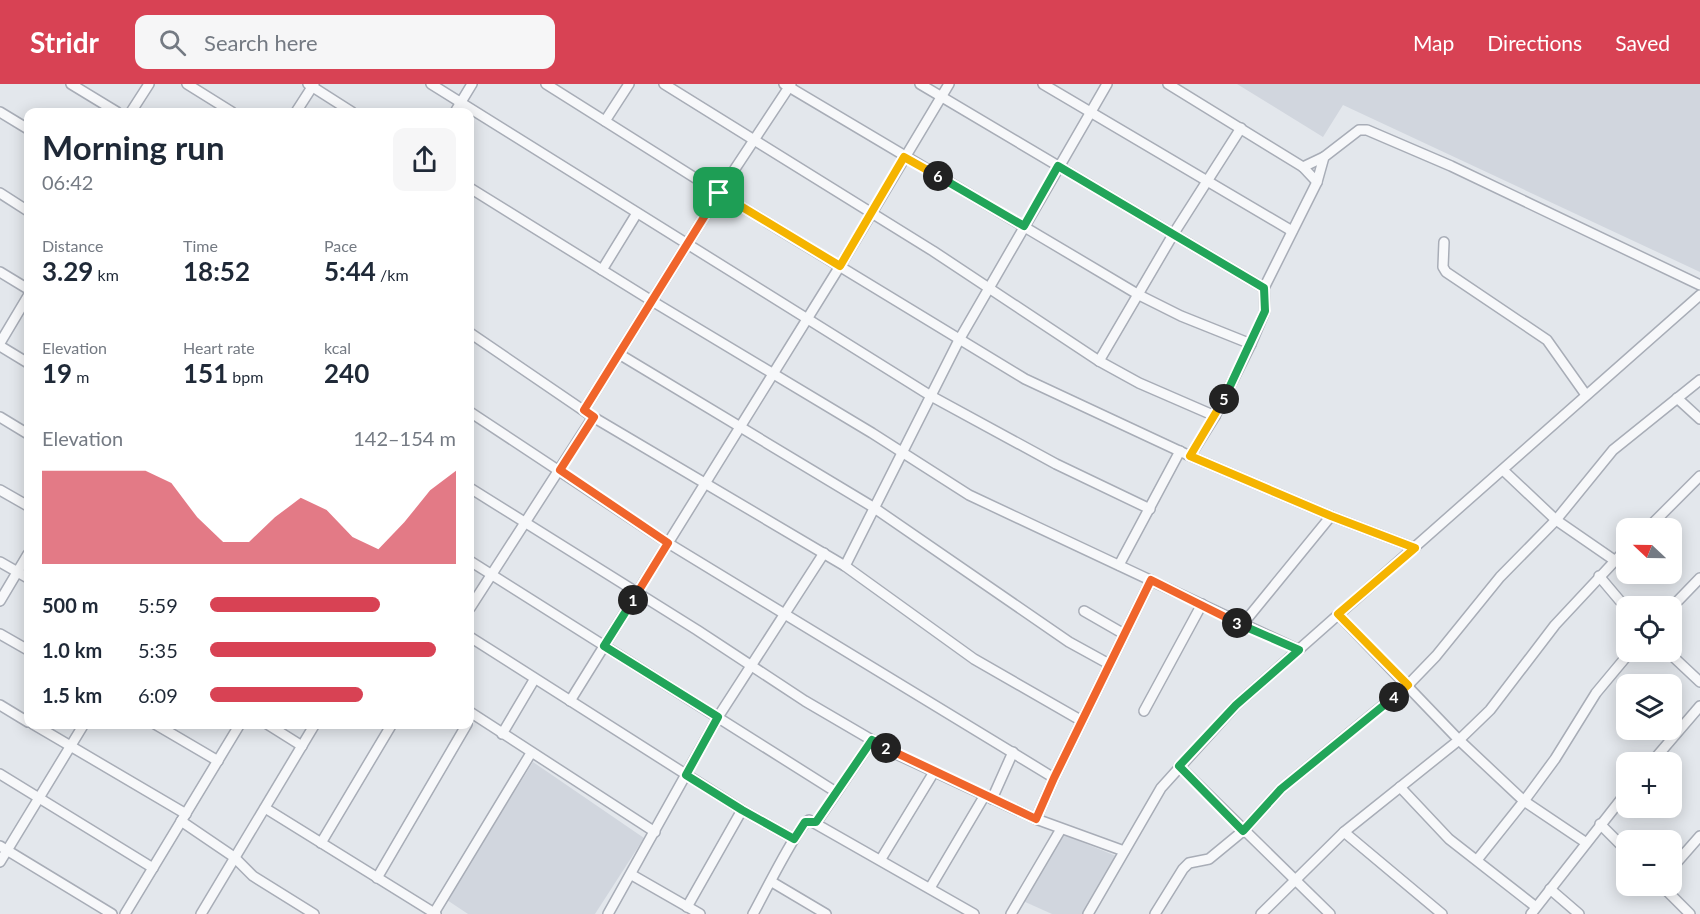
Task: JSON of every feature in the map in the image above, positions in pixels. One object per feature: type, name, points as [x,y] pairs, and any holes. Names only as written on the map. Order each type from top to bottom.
[{"type":"street","points":[[71,84],[110,108]]},
{"type":"street","points":[[134,108],[149,84]]},
{"type":"street","points":[[187,84],[225,108]]},
{"type":"street","points":[[431,84],[469,108]]},
{"type":"street","points":[[458,108],[472,84]]},
{"type":"street","points":[[546,84],[719,193],[1025,379],[1190,456],[1331,516],[1415,548]]},
{"type":"street","points":[[605,121],[629,84]]},
{"type":"street","points":[[664,84],[872,213],[1099,361],[1139,383],[1215,416]]},
{"type":"street","points":[[920,84],[1264,288]]},
{"type":"street","points":[[570,701],[771,373],[840,266],[949,84]]},
{"type":"street","points":[[1043,84],[1292,231]]},
{"type":"street","points":[[845,566],[959,340],[1107,84]]},
{"type":"street","points":[[1168,84],[1303,167],[1317,182]]},
{"type":"street","points":[[298,108],[311,85],[346,108]]},
{"type":"street","points":[[584,410],[788,85],[904,157],[1139,295],[1181,316],[1251,344]]},
{"type":"street","points":[[474,111],[931,396],[1056,464],[1150,509]]},
{"type":"street","points":[[0,112],[24,127]]},
{"type":"street","points":[[1099,361],[1174,233],[1241,128]]},
{"type":"street","points":[[1303,167],[1324,157],[1351,133],[1367,130],[1492,185],[1700,285]]},
{"type":"street","points":[[1190,456],[1215,416],[1251,344],[1265,311],[1264,288],[1317,182],[1324,157]]},
{"type":"street","points":[[474,190],[652,301],[904,452],[969,495],[1299,650]]},
{"type":"street","points":[[0,193],[24,208]]},
{"type":"street","points":[[602,270],[637,213]]},
{"type":"street","points":[[1444,242],[1443,267],[1446,272],[1547,340],[1586,395]]},
{"type":"street","points":[[0,272],[24,287]]},
{"type":"street","points":[[1088,914],[1161,788],[1236,705],[1700,295]]},
{"type":"street","points":[[24,303],[0,344],[24,360]]},
{"type":"street","points":[[474,336],[594,417],[845,566],[974,659],[1082,721]]},
{"type":"street","points":[[619,354],[873,507],[1061,636],[1109,664]]},
{"type":"street","points":[[1155,914],[1189,863],[1209,859],[1243,831],[1281,789],[1408,685],[1500,577],[1556,520],[1613,450],[1700,380]]},
{"type":"street","points":[[1677,398],[1700,419]]},
{"type":"street","points":[[474,415],[668,543],[1054,778]]},
{"type":"street","points":[[0,417],[24,432]]},
{"type":"street","points":[[474,602],[594,417]]},
{"type":"street","points":[[1119,565],[1180,451]]},
{"type":"street","points":[[1261,914],[1292,880],[1344,832],[1459,740],[1490,710],[1555,625],[1614,560],[1556,520],[1503,470]]},
{"type":"street","points":[[1658,518],[1700,476]]},
{"type":"street","points":[[0,490],[24,504]]},
{"type":"street","points":[[474,491],[872,740],[934,772],[1036,819],[1124,851]]},
{"type":"street","points":[[1242,625],[1331,516]]},
{"type":"street","points":[[608,914],[718,717],[824,553]]},
{"type":"street","points":[[0,601],[24,561]]},
{"type":"street","points":[[0,562],[24,576]]},
{"type":"street","points":[[474,564],[836,792]]},
{"type":"street","points":[[1599,576],[1616,596]]},
{"type":"street","points":[[1682,597],[1700,578]]},
{"type":"street","points":[[1036,819],[1151,580]]},
{"type":"street","points":[[1144,711],[1202,604]]},
{"type":"street","points":[[1084,611],[1124,634]]},
{"type":"street","points":[[1338,614],[1459,740],[1524,801],[1585,842]]},
{"type":"street","points":[[0,633],[24,648]]},
{"type":"street","points":[[474,640],[534,680],[742,810],[794,839]]},
{"type":"street","points":[[1477,860],[1555,759],[1596,693],[1622,662]]},
{"type":"street","points":[[1679,662],[1700,682]]},
{"type":"street","points":[[502,734],[534,680]]},
{"type":"street","points":[[0,705],[24,720]]},
{"type":"street","points":[[1661,752],[1700,706]]},
{"type":"street","points":[[474,720],[502,734],[655,832]]},
{"type":"street","points":[[42,729],[184,817],[234,857],[253,876],[314,914]]},
{"type":"street","points":[[0,862],[3,848],[39,797],[81,729]]},
{"type":"street","points":[[164,729],[218,761]]},
{"type":"street","points":[[125,914],[237,729]]},
{"type":"street","points":[[275,729],[302,746]]},
{"type":"street","points":[[201,914],[312,729]]},
{"type":"street","points":[[321,843],[389,729]]},
{"type":"street","points":[[377,878],[464,729]]},
{"type":"street","points":[[816,822],[872,740]]},
{"type":"street","points":[[930,888],[989,797],[1013,752]]},
{"type":"street","points":[[265,808],[435,914],[531,753]]},
{"type":"street","points":[[1179,766],[1292,880],[1330,914]]},
{"type":"street","points":[[881,859],[934,772]]},
{"type":"street","points":[[0,774],[153,868]]},
{"type":"street","points":[[1400,787],[1433,824],[1533,911],[1616,805]]},
{"type":"street","points":[[687,907],[742,810]]},
{"type":"street","points":[[753,914],[805,822],[816,822],[974,914]]},
{"type":"street","points":[[1600,824],[1616,840]]},
{"type":"street","points":[[1011,914],[1061,829]]},
{"type":"street","points":[[1344,832],[1442,914]]},
{"type":"street","points":[[1682,856],[1700,836]]},
{"type":"street","points":[[3,848],[112,914]]},
{"type":"street","points":[[632,874],[700,914]]},
{"type":"street","points":[[772,882],[826,914]]},
{"type":"street","points":[[1550,889],[1579,914]]},
{"type":"street","points":[[1672,896],[1690,914]]},
{"type":"shaded area","points":[[1237,84],[1700,84],[1700,272],[1343,105],[1323,137]]},
{"type":"shaded area","points":[[533,762],[644,838],[595,914],[468,914],[447,900]]},
{"type":"shaded area","points":[[1062,834],[1116,856],[1084,914],[1052,914],[1023,901]]},
{"type":"route","points":[[904,157],[1024,226],[1058,166],[1264,288],[1265,311],[1251,344],[1215,416],[1190,456],[1331,516],[1415,548],[1338,614],[1408,685],[1281,789],[1243,831],[1179,766],[1236,705],[1299,650],[1151,580],[1036,819],[914,763],[872,740],[816,822],[809,820],[805,822],[794,839],[686,775],[718,717],[604,646],[668,543],[560,470],[594,417],[584,410],[719,193],[840,266],[904,157]]}]
